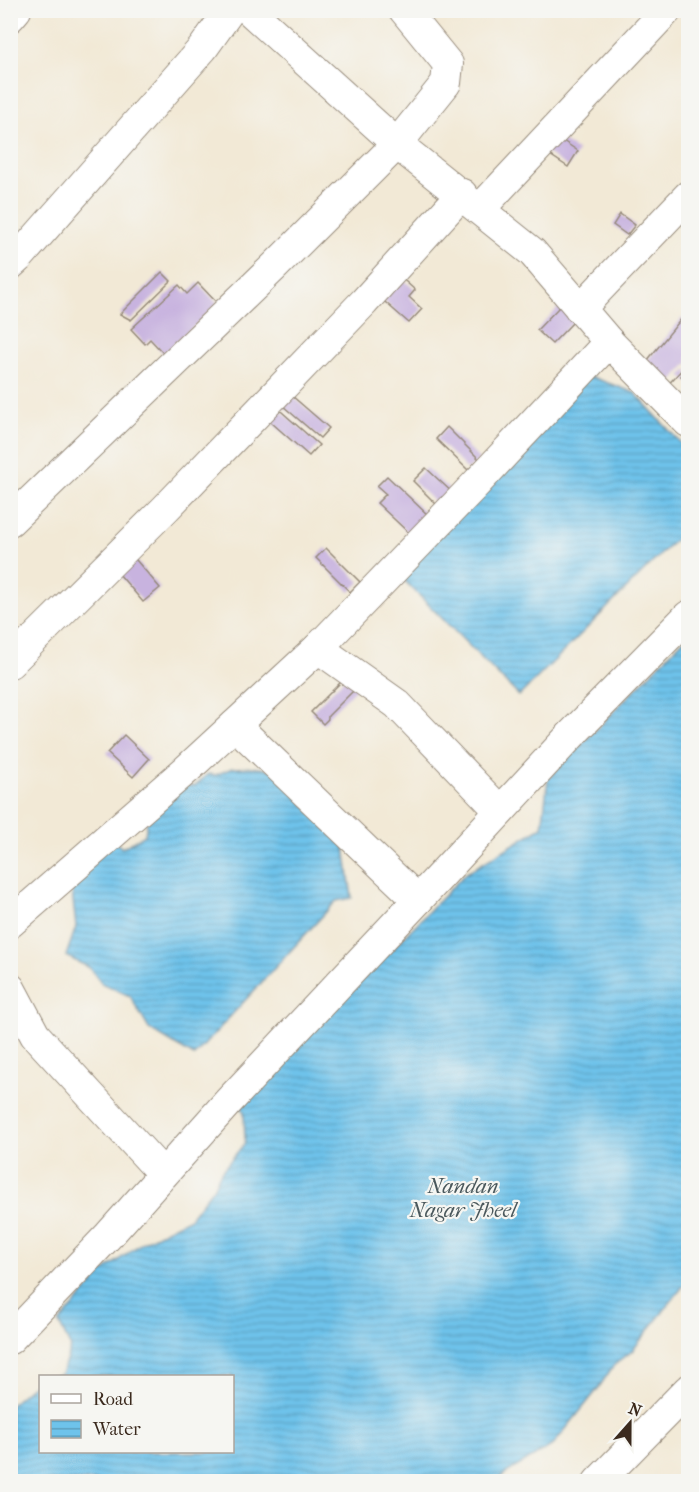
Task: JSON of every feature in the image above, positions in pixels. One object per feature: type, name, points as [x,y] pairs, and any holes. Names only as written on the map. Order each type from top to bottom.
[{"type":"street","points":[[10,17],[16,10]]},
{"type":"street","points":[[10,265],[203,48],[230,10]]},
{"type":"street","points":[[249,10],[397,144],[531,252],[609,342],[688,422]]},
{"type":"street","points":[[10,522],[276,266],[397,144],[446,83],[448,64],[404,10]]},
{"type":"street","points":[[10,663],[198,475],[364,302],[471,202],[667,10]]},
{"type":"street","points":[[580,309],[688,196]]},
{"type":"street","points":[[10,923],[186,770],[318,648],[609,342]]},
{"type":"street","points":[[14,1329],[109,1235],[228,1102],[571,735],[688,616]]},
{"type":"street","points":[[318,648],[397,704],[500,811]]},
{"type":"street","points":[[235,725],[418,900]]},
{"type":"street","points":[[10,988],[35,1035],[163,1174]]},
{"type":"street","points":[[598,1482],[688,1390]]},
{"type":"water","points":[[589,376],[635,393],[688,451],[688,527],[519,696],[399,575]]},
{"type":"water","name":"Nandan Nagar Jheel","points":[[688,635],[688,1280],[632,1351],[613,1366],[553,1445],[496,1481],[11,1481],[10,1405],[39,1380],[39,1453],[234,1453],[234,1375],[56,1375],[61,1374],[71,1348],[59,1323],[104,1271],[143,1242],[190,1218],[213,1188],[221,1172],[245,1143],[244,1112],[241,1107],[465,874],[542,827],[548,779]]},
{"type":"water","points":[[256,767],[273,771],[345,848],[352,898],[336,901],[194,1056],[149,1029],[130,996],[101,983],[90,968],[66,956],[76,927],[72,891],[88,867],[113,840],[122,848],[145,835],[149,809],[181,786],[195,786],[208,774],[216,775],[232,768]]},
{"type":"building","points":[[554,135],[578,151],[568,167],[544,151]]},
{"type":"building","points":[[620,214],[635,225],[627,235],[613,225]]},
{"type":"building","points":[[162,272],[171,281],[131,320],[120,314]]},
{"type":"building","points":[[397,274],[415,290],[409,297],[422,309],[409,323],[378,296]]},
{"type":"building","points":[[198,283],[218,304],[164,354],[150,339],[145,344],[131,329],[179,285],[187,294]]},
{"type":"building","points":[[560,306],[575,320],[552,344],[537,330]]},
{"type":"building","points":[[682,318],[688,324],[688,363],[663,390],[642,367]]},
{"type":"building","points":[[688,369],[688,383],[681,376]]},
{"type":"building","points":[[284,389],[329,428],[320,438],[275,399]]},
{"type":"building","points":[[273,404],[319,445],[309,456],[263,415]]},
{"type":"building","points":[[447,427],[479,459],[468,470],[436,439]]},
{"type":"building","points":[[426,468],[455,495],[441,509],[413,481]]},
{"type":"building","points":[[387,476],[430,517],[412,536],[377,503],[386,494],[377,486]]},
{"type":"building","points":[[326,548],[360,582],[350,592],[316,558]]},
{"type":"building","points":[[130,553],[160,588],[143,602],[113,567]]},
{"type":"building","points":[[350,673],[361,683],[323,724],[311,712]]},
{"type":"building","points":[[124,735],[149,759],[133,777],[107,753]]}]
